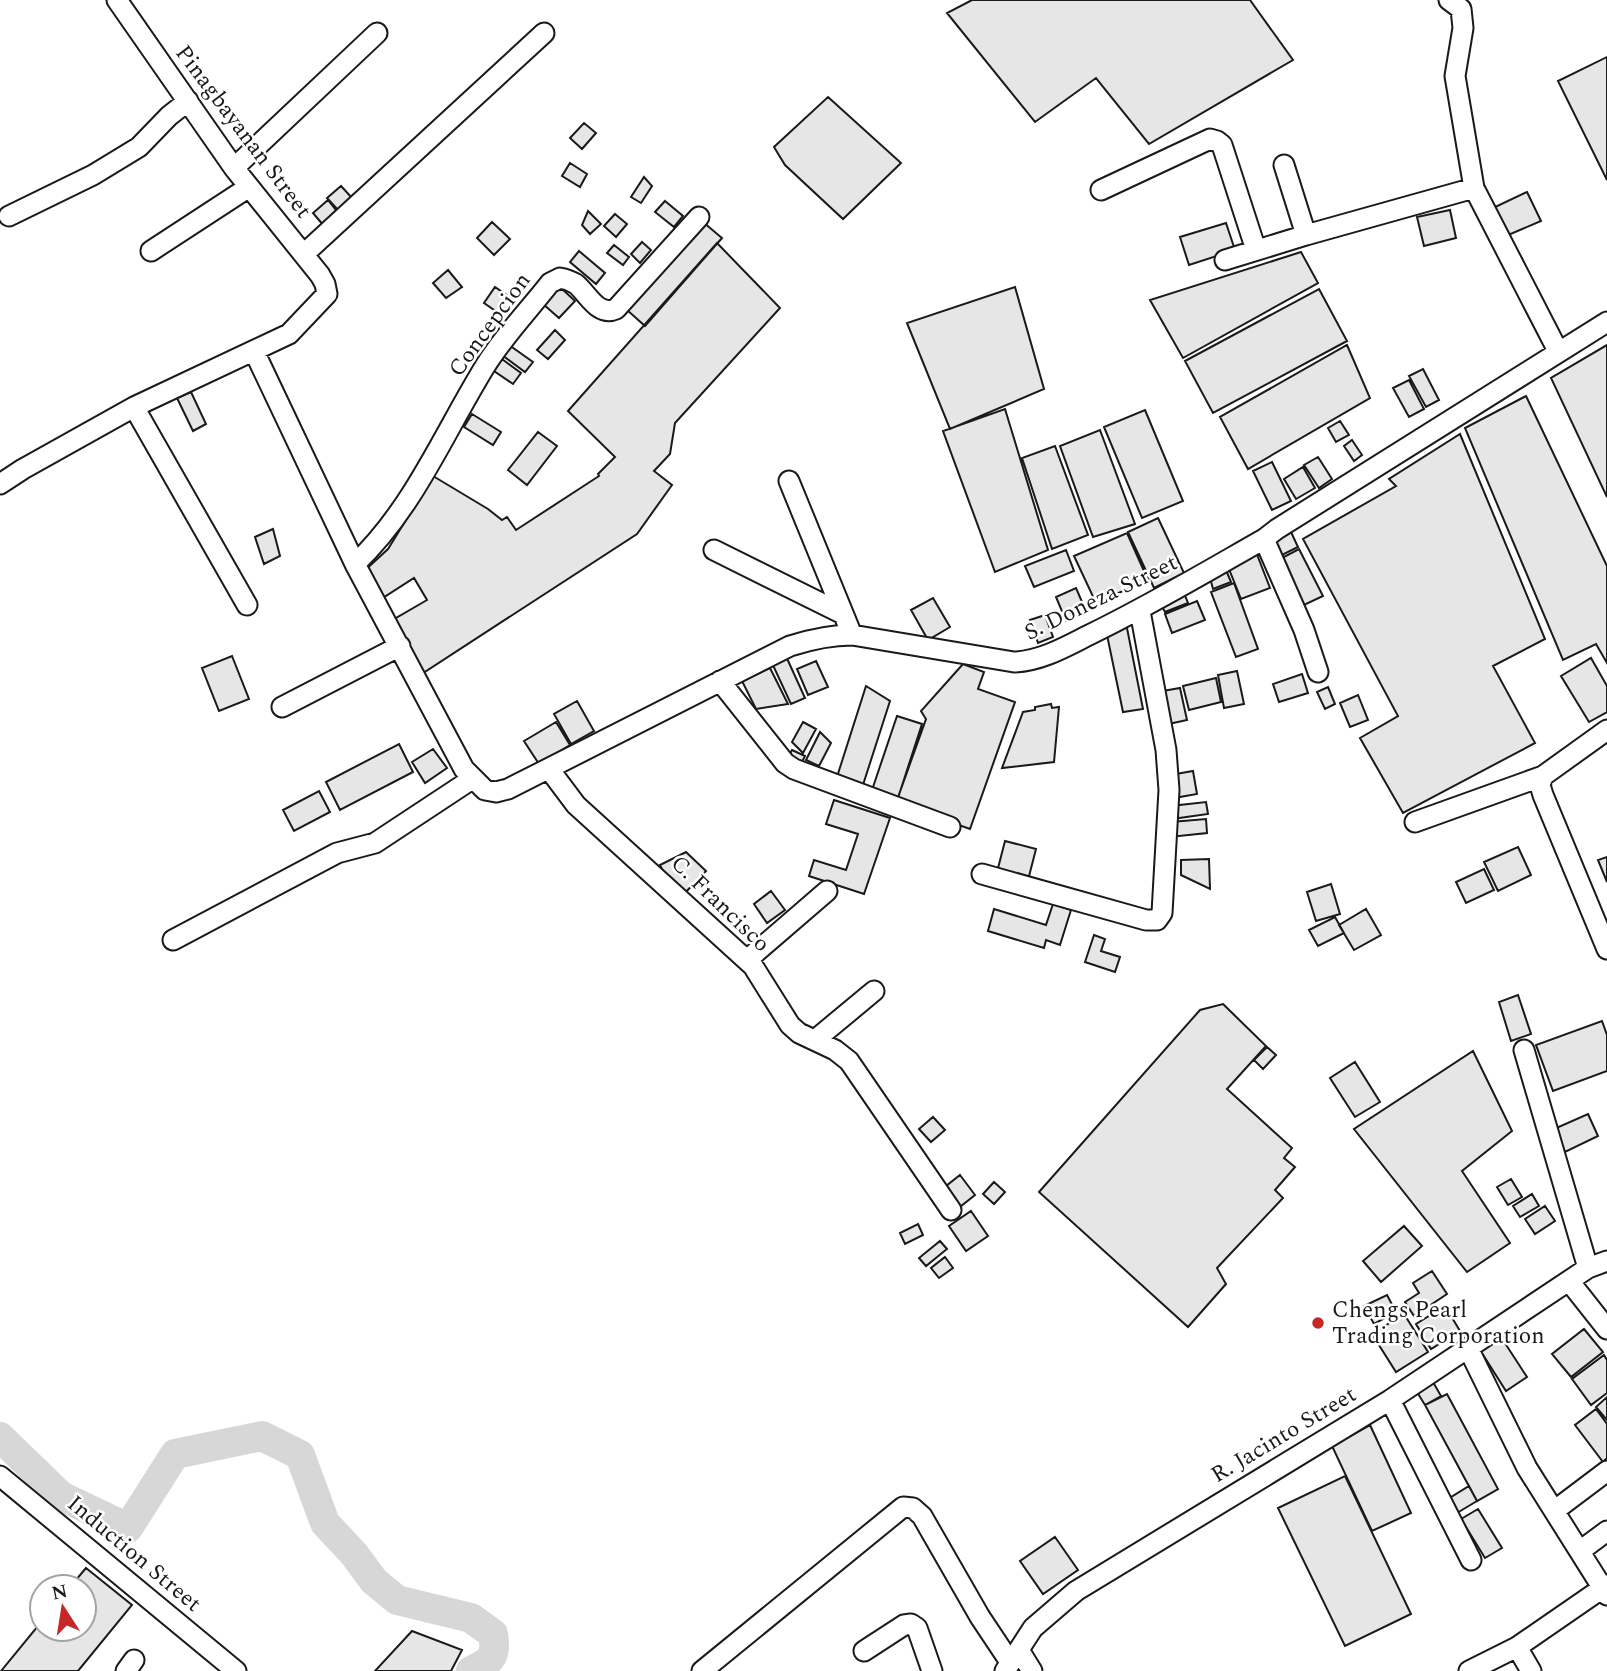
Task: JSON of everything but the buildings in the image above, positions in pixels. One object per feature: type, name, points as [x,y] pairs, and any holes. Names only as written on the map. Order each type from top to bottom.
[{"type":"street","name":"Pinagbayanan Street","points":[[117,0],[234,168],[326,284],[327,294],[289,334],[254,351]]},
{"type":"street","points":[[1449,0],[1461,9],[1463,28],[1455,76],[1474,188],[1559,351]]},
{"type":"street","points":[[234,168],[377,33]]},
{"type":"street","points":[[304,254],[544,33]]},
{"type":"street","points":[[9,216],[93,175],[139,147],[188,101]]},
{"type":"street","points":[[1101,190],[1210,139],[1217,141],[1222,145],[1256,250]]},
{"type":"street","points":[[1284,165],[1306,234]]},
{"type":"street","points":[[151,251],[249,187]]},
{"type":"street","points":[[1225,260],[1306,234],[1474,188]]},
{"type":"street","name":"Concepcion","points":[[355,564],[379,541],[429,466],[485,366],[550,283],[560,278],[574,283],[602,311],[616,309],[699,217]]},
{"type":"street","name":"S. Doneza Street","points":[[472,779],[485,790],[496,792],[549,769],[790,646],[829,635],[852,635],[1003,661],[1024,662],[1049,654],[1140,611],[1264,539],[1607,322]]},
{"type":"street","points":[[0,484],[134,407],[254,351],[355,564],[464,769],[472,779],[375,843],[337,853],[173,940]]},
{"type":"street","points":[[134,407],[247,605]]},
{"type":"street","points":[[789,481],[852,635]]},
{"type":"street","points":[[1264,539],[1299,617],[1318,672]]},
{"type":"street","points":[[713,550],[843,614]]},
{"type":"street","points":[[982,874],[1146,920],[1157,920],[1162,913],[1169,790],[1166,750],[1140,611]]},
{"type":"street","points":[[282,707],[400,646]]},
{"type":"street","points":[[720,681],[785,763],[794,769],[950,827]]},
{"type":"street","points":[[1415,821],[1543,776],[1607,730]]},
{"type":"street","name":"C. Francisco","points":[[549,769],[576,805],[747,960],[790,1025],[849,1061],[951,1210]]},
{"type":"street","points":[[1543,776],[1540,785],[1543,795],[1607,949]]},
{"type":"street","points":[[747,960],[827,891]]},
{"type":"street","points":[[815,1040],[874,991]]},
{"type":"street","points":[[1524,1050],[1588,1268]]},
{"type":"street","name":"R. Jacinto Street","points":[[1011,1661],[1033,1628],[1076,1591],[1390,1400],[1588,1268],[1607,1261]]},
{"type":"street","points":[[1569,1281],[1607,1329]]},
{"type":"street","points":[[1468,1348],[1527,1468],[1605,1589],[1517,1647],[1469,1671]]},
{"type":"street","points":[[1390,1400],[1471,1560]]},
{"type":"street","points":[[1554,1511],[1607,1471]]},
{"type":"street","name":"Induction Street","points":[[0,1476],[236,1671]]},
{"type":"street","points":[[702,1671],[903,1507],[914,1508],[922,1516],[980,1617],[1011,1661],[1032,1671]]},
{"type":"street","points":[[1580,1551],[1607,1531]]},
{"type":"street","points":[[864,1651],[904,1625],[911,1624],[917,1628],[932,1671]]},
{"type":"street","points":[[1517,1647],[1531,1671]]},
{"type":"waterway","points":[[0,1437],[61,1496],[128,1528],[175,1454],[262,1436],[300,1455],[325,1523],[354,1554],[374,1581],[397,1600],[471,1618],[493,1634],[494,1648],[491,1657],[471,1671]]},
{"type":"place","name":"Chengs Pearl Trading Corporation","points":[[1318,1323]]}]
